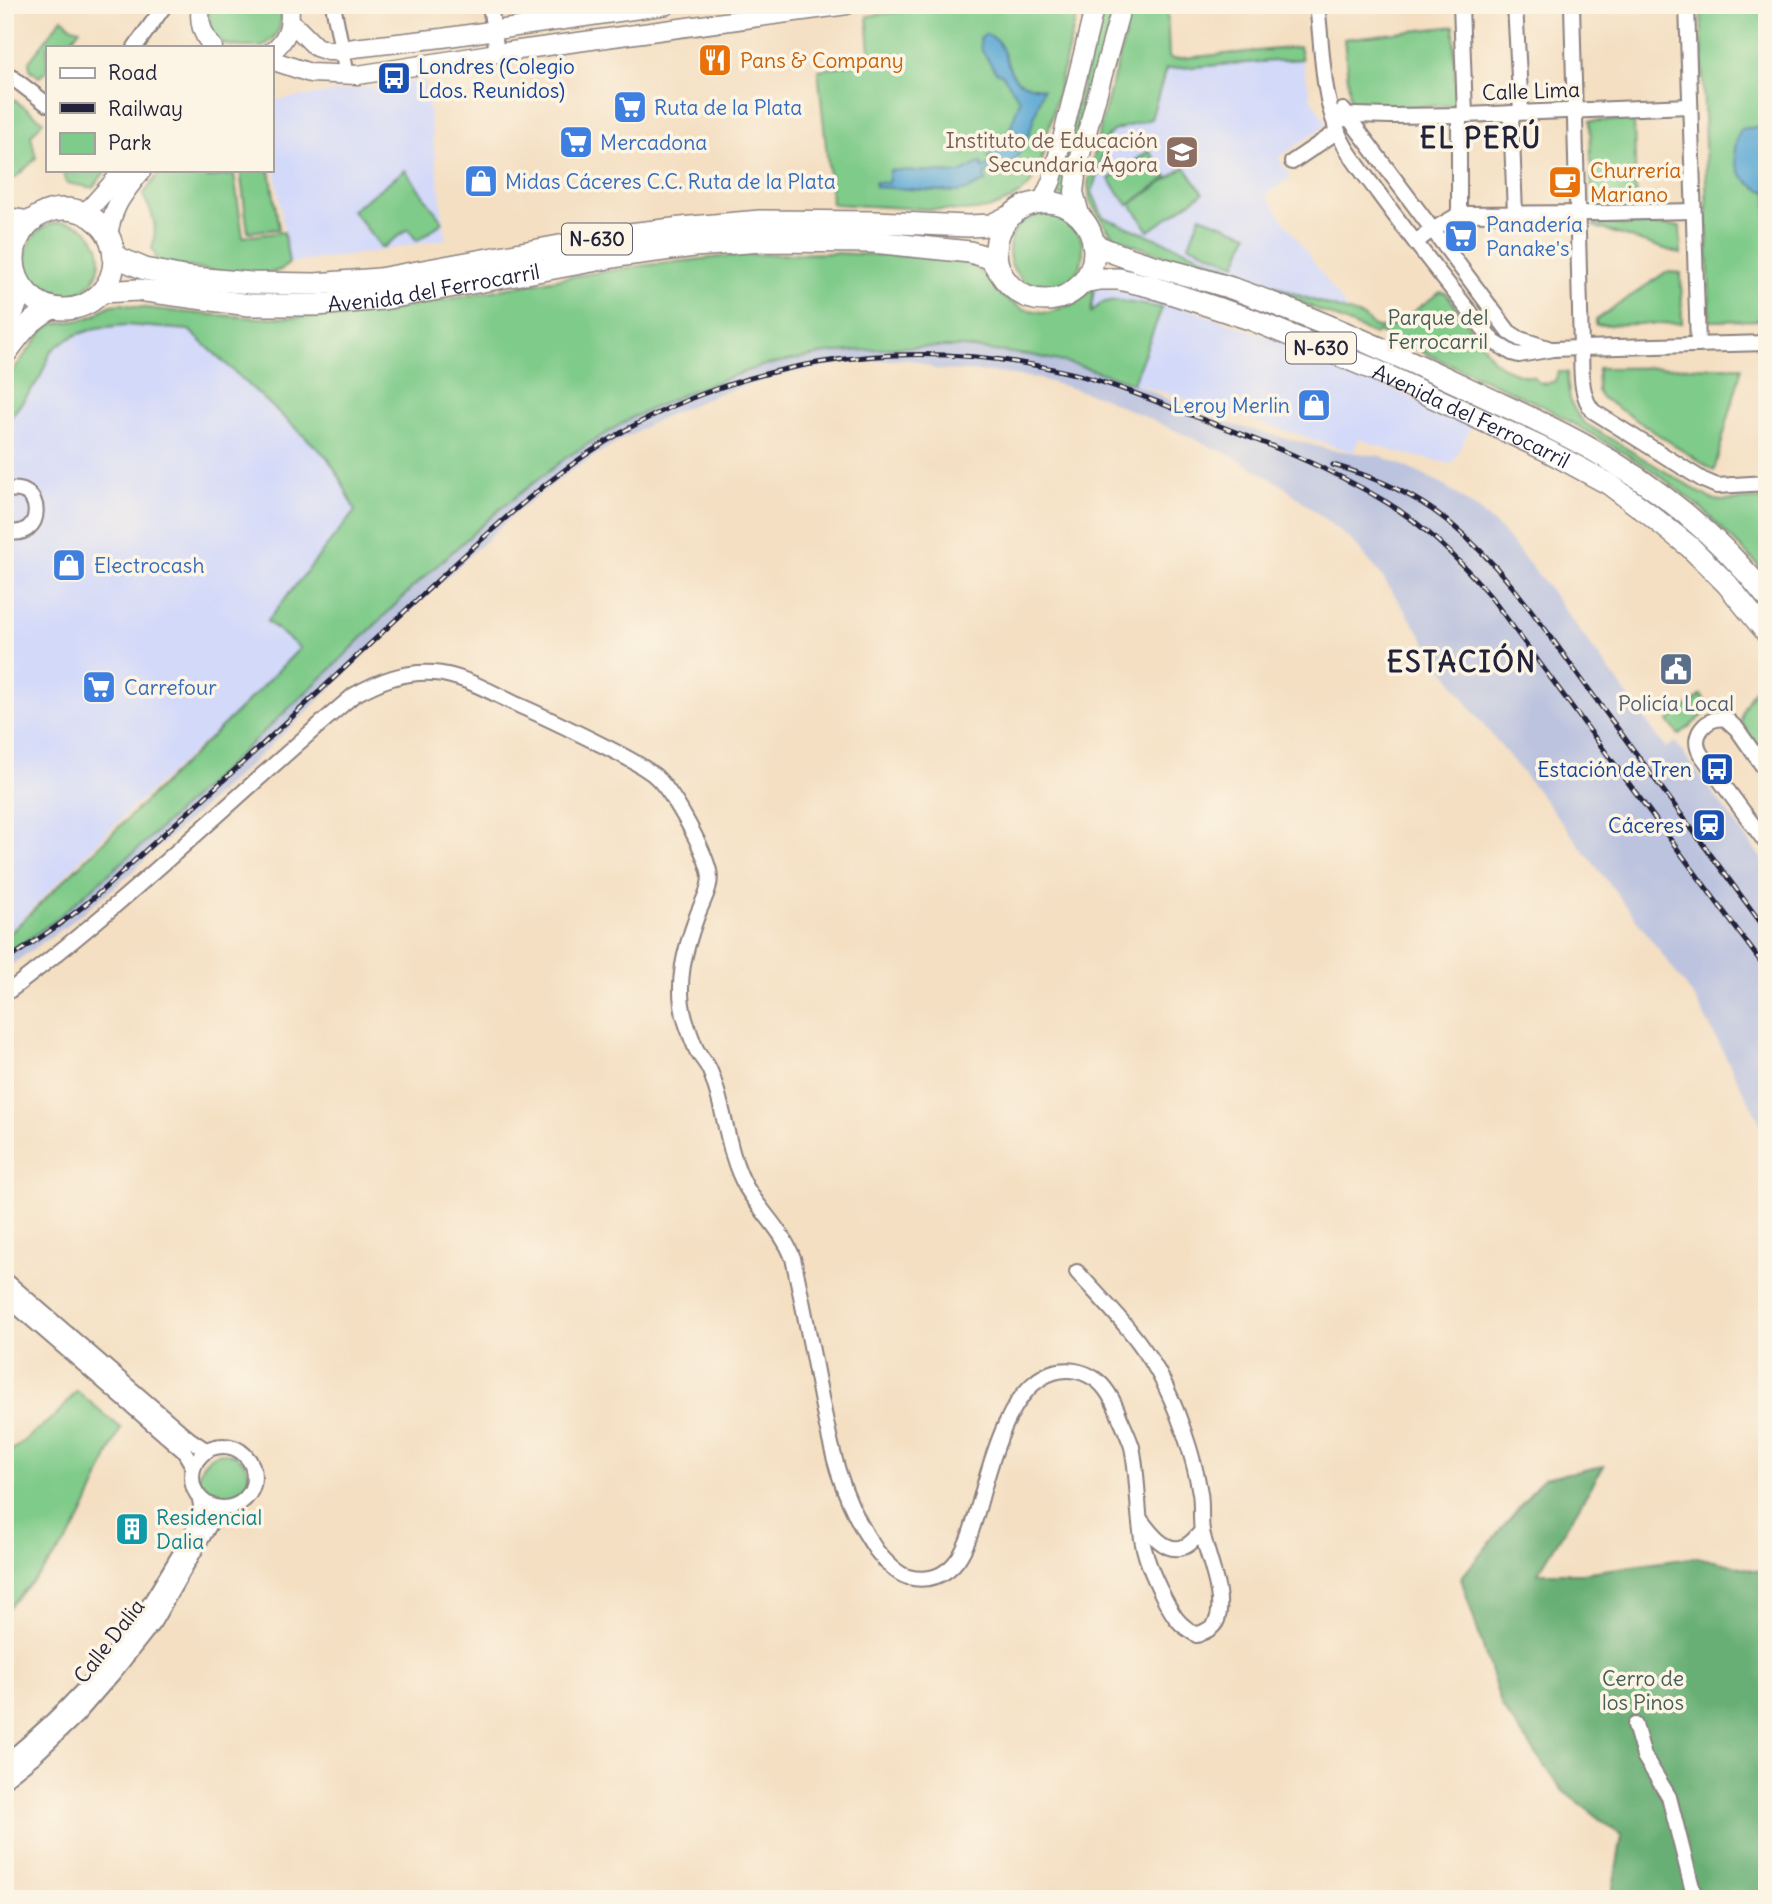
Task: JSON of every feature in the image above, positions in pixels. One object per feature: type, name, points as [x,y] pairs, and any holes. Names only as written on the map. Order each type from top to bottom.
[{"type":"highway","points":[[1042,202],[1062,205],[1081,218],[1090,231],[1093,262],[1083,282]]},
{"type":"highway","name":"N-630","points":[[1012,215],[1024,207],[1042,202]]},
{"type":"highway","points":[[5,323],[14,312],[19,297],[10,247],[30,222],[42,215],[55,210],[82,213]]},
{"type":"highway","name":"N-630","points":[[82,213],[101,226],[111,246]]},
{"type":"highway","points":[[1005,280],[996,253],[997,242],[1000,231],[1012,215]]},
{"type":"highway","name":"Avenida del Ferrocarril","points":[[111,246],[145,268],[183,277],[251,283],[315,284],[379,279],[620,235],[691,226],[760,221],[980,226],[991,225],[1012,215]]},
{"type":"highway","points":[[5,218],[30,222]]},
{"type":"highway","name":"Avenida del Ferrocarril","points":[[102,292],[138,290],[249,305],[317,305],[383,299],[625,255],[762,241],[873,242],[970,251],[990,258],[1005,280]]},
{"type":"highway","name":"Avenida del Ferrocarril","points":[[1093,244],[1239,291],[1385,349],[1590,448],[1665,497],[1744,570],[1766,596]]},
{"type":"highway","points":[[102,292],[113,269],[111,246]]},
{"type":"highway","points":[[17,279],[26,292],[38,302],[52,308]]},
{"type":"highway","name":"Avenida del Ferrocarril","points":[[1083,282],[1119,279],[1250,319],[1375,370],[1548,451],[1609,484],[1690,547],[1727,584],[1767,633]]},
{"type":"highway","name":"N-630","points":[[1005,280],[1017,291],[1038,299],[1060,297],[1083,282]]},
{"type":"highway","name":"N-630","points":[[52,308],[81,306],[102,292]]},
{"type":"highway","points":[[5,355],[28,325],[52,308]]},
{"type":"main road","points":[[199,46],[201,5]]},
{"type":"main road","points":[[290,14],[316,47],[328,51],[442,38],[667,5]]},
{"type":"main road","points":[[273,61],[310,73],[344,75],[639,34],[784,10],[847,5]]},
{"type":"main road","points":[[1081,218],[1074,192],[1077,168],[1122,5]]},
{"type":"main road","points":[[1042,202],[1052,180],[1092,11]]},
{"type":"main road","points":[[273,50],[284,39],[290,14]]},
{"type":"main road","points":[[200,24],[212,46]]},
{"type":"main road","points":[[82,213],[92,206],[122,172]]},
{"type":"main road","points":[[111,246],[113,211],[140,172]]},
{"type":"street","points":[[136,46],[165,5]]},
{"type":"street","points":[[333,5],[344,75]]},
{"type":"street","points":[[490,5],[497,53]]},
{"type":"street","points":[[1317,5],[1326,90],[1337,131],[1350,154],[1494,342],[1520,355],[1553,349],[1767,343]]},
{"type":"street","points":[[1460,214],[1461,5]]},
{"type":"street","points":[[1515,5],[1516,214]]},
{"type":"street","points":[[1572,5],[1576,213],[1583,389],[1586,403],[1593,411],[1703,480],[1717,486],[1767,483]]},
{"type":"street","points":[[1687,5],[1698,345]]},
{"type":"street","points":[[635,8],[639,34]]},
{"type":"street","points":[[442,38],[444,62]]},
{"type":"street","points":[[5,72],[46,103]]},
{"type":"street","points":[[1326,90],[1509,332],[1520,339],[1553,349]]},
{"type":"street","name":"Calle Lima","points":[[1292,162],[1351,121],[1375,116],[1689,106]]},
{"type":"street","points":[[1367,143],[1368,130],[1375,116]]},
{"type":"street","points":[[1420,248],[1430,250],[1437,234],[1460,214],[1693,211]]},
{"type":"street","points":[[1494,342],[1502,341],[1509,332]]},
{"type":"street","points":[[5,491],[17,489],[29,494],[37,512],[33,524],[23,532],[5,531]]},
{"type":"street","points":[[5,994],[131,893],[354,695],[376,682],[415,673],[436,673],[463,679],[641,765],[667,789],[700,846],[710,874],[707,892],[682,967],[681,998],[684,1016],[697,1050],[710,1069],[719,1095],[735,1164],[747,1189],[787,1244],[793,1258],[830,1447],[844,1491],[862,1529],[883,1558],[901,1575],[919,1580],[947,1571],[959,1558],[971,1533],[989,1468],[1003,1432],[1023,1394],[1046,1375],[1065,1369],[1083,1373],[1096,1379],[1113,1400],[1132,1447],[1141,1534],[1149,1563],[1172,1614],[1183,1627],[1197,1635],[1211,1629],[1218,1618],[1219,1605],[1213,1569],[1202,1531],[1200,1494],[1188,1447],[1159,1374],[1140,1342],[1077,1272]]},
{"type":"street","points":[[1765,768],[1729,720],[1718,718],[1697,736],[1696,745],[1700,753],[1767,844]]},
{"type":"street","points":[[5,1280],[189,1439],[207,1451]]},
{"type":"street","points":[[5,1296],[184,1451],[193,1466]]},
{"type":"street","points":[[228,1446],[239,1450],[250,1460],[255,1472],[254,1485],[250,1495],[242,1503],[230,1508],[219,1508],[200,1500],[191,1479],[193,1466],[207,1451],[228,1446]]},
{"type":"street","name":"Calle Dalia","points":[[5,1763],[67,1707],[106,1663],[142,1616],[188,1540],[200,1514],[200,1500]]},
{"type":"street","name":"Calle Dalia","points":[[5,1779],[76,1716],[153,1623],[219,1508]]},
{"type":"street","points":[[1140,1519],[1153,1536],[1167,1546],[1181,1549],[1202,1531]]},
{"type":"street","points":[[1635,1724],[1644,1756],[1669,1797],[1695,1899]]},
{"type":"shaded area","name":"Instituto de Educación Secundaria Ágora","points":[[1302,59],[1311,98],[1327,124],[1278,158],[1291,177],[1266,195],[1349,312],[1298,295],[1103,217],[1092,192],[1107,137],[1113,131],[1151,119],[1166,69]]},
{"type":"shaded area","points":[[425,79],[446,239],[289,263],[273,156],[273,101]]},
{"type":"shaded area","points":[[1094,288],[1132,290],[1288,343],[1472,425],[1452,464],[1399,453],[1359,439],[1353,452],[1077,365],[1085,343]]},
{"type":"shaded area","points":[[125,325],[189,330],[327,457],[356,512],[267,621],[300,648],[252,697],[123,817],[5,936],[5,425],[40,378],[51,351],[76,335],[97,328]]},
{"type":"shaded area","points":[[904,347],[963,347],[1036,356],[1077,365],[1133,383],[1233,425],[1332,450],[1381,456],[1439,482],[1500,529],[1544,582],[1666,748],[1675,742],[1767,866],[1767,1136],[1696,1000],[1615,891],[1473,712],[1379,572],[1352,541],[1282,485],[1234,457],[1101,397],[1040,379],[992,372],[937,370],[904,359],[843,363],[789,373],[720,393],[663,417],[569,472],[516,512],[294,724],[124,879],[66,926],[5,969],[5,956],[55,920],[141,846],[331,669],[413,587],[500,509],[567,457],[633,417],[693,390],[761,366],[827,353]]},
{"type":"green space","points":[[209,5],[282,5],[276,34],[263,46],[234,46],[222,43],[215,38],[209,19]]},
{"type":"green space","points":[[951,5],[1075,5],[1076,17],[1040,166],[1029,186],[1011,200],[988,209],[963,211],[832,204],[818,70],[871,62],[867,16]]},
{"type":"green space","points":[[1103,5],[1115,5],[1067,197],[1054,193]]},
{"type":"green space","name":"Parque del Ferrocarril","points":[[1133,5],[1167,5],[1169,57],[1173,59],[1299,47],[1302,59],[1166,69],[1151,119],[1113,131],[1107,137],[1092,192],[1103,217],[1298,295],[1364,317],[1379,328],[1395,325],[1440,292],[1446,293],[1493,360],[1502,367],[1534,377],[1538,382],[1546,384],[1555,381],[1558,372],[1567,372],[1570,400],[1586,424],[1711,499],[1767,499],[1767,574],[1701,508],[1655,472],[1541,405],[1378,332],[1375,335],[1287,296],[1142,248],[1113,235],[1090,202],[1088,184],[1125,36],[1123,32]]},
{"type":"green space","points":[[1701,5],[1767,5],[1767,320],[1710,321]]},
{"type":"green space","points":[[62,18],[72,27],[80,29],[67,46],[46,46],[46,72],[39,77],[30,69],[29,62]]},
{"type":"green space","points":[[1454,26],[1455,105],[1367,109],[1353,103],[1350,98],[1344,39]]},
{"type":"green space","points":[[5,93],[43,121],[31,136],[36,158],[5,185]]},
{"type":"green space","points":[[1634,120],[1636,201],[1592,202],[1590,121]]},
{"type":"green space","points":[[1149,151],[1168,177],[1128,205],[1109,179]]},
{"type":"green space","points":[[1185,167],[1203,193],[1149,231],[1131,204]]},
{"type":"green space","points":[[405,170],[443,222],[417,241],[408,229],[382,248],[352,210]]},
{"type":"green space","points":[[63,172],[105,172],[93,188],[67,183]]},
{"type":"green space","points":[[160,172],[206,172],[208,178],[234,174],[243,237],[284,232],[289,263],[280,270],[255,274],[155,261],[156,256],[152,249],[154,221],[143,195]]},
{"type":"green space","points":[[240,172],[270,172],[279,229],[248,232]]},
{"type":"green space","points":[[1046,214],[1067,220],[1077,230],[1083,251],[1077,272],[1067,282],[1046,288],[1025,282],[1015,272],[1009,251],[1015,230],[1025,220]]},
{"type":"green space","points":[[1200,216],[1248,234],[1236,264],[1189,245]]},
{"type":"green space","points":[[63,222],[84,228],[94,238],[100,259],[94,280],[84,290],[63,296],[42,290],[32,280],[26,259],[32,238],[42,228]]},
{"type":"green space","points":[[1593,226],[1680,226],[1681,254]]},
{"type":"green space","points":[[834,253],[921,257],[969,263],[987,277],[1002,296],[1023,309],[1048,313],[1076,302],[1094,288],[1091,313],[1101,303],[1115,300],[1162,308],[1133,383],[1077,365],[1036,356],[963,347],[904,347],[827,353],[761,366],[693,390],[633,417],[567,457],[500,509],[413,587],[331,669],[141,846],[55,920],[5,956],[5,938],[300,648],[267,621],[355,511],[327,457],[189,330],[125,325],[97,328],[76,335],[51,351],[40,378],[5,425],[5,381],[44,330],[54,324],[81,320],[112,305],[122,304],[262,318],[341,316],[379,312],[640,266],[738,255]]},
{"type":"green space","points":[[1666,272],[1681,273],[1682,323],[1596,325],[1596,320]]},
{"type":"green space","points":[[1742,367],[1714,471],[1601,397],[1597,391],[1598,368]]},
{"type":"green space","points":[[1766,651],[1767,763],[1741,722],[1745,705],[1762,674]]},
{"type":"green space","points":[[1701,695],[1711,709],[1679,735],[1668,721]]},
{"type":"green space","points":[[77,1391],[121,1428],[73,1532],[5,1611],[5,1456],[57,1414]]},
{"type":"green space","points":[[224,1453],[242,1460],[249,1478],[242,1496],[224,1503],[206,1496],[199,1478],[206,1460]]},
{"type":"green space","name":"Cerro de los Pinos","points":[[1604,1466],[1538,1573],[1582,1573],[1697,1557],[1767,1573],[1767,1899],[1611,1899],[1622,1836],[1563,1791],[1502,1707],[1461,1578],[1543,1478]]},
{"type":"water","points":[[986,34],[993,37],[1002,48],[1016,79],[1043,89],[1029,134],[1019,154],[1003,170],[998,166],[984,175],[986,181],[968,190],[956,192],[875,187],[875,182],[888,183],[890,170],[960,173],[981,162],[983,169],[993,162],[988,157],[1005,143],[1020,100],[981,49],[980,39]]},
{"type":"water","points":[[1757,127],[1765,137],[1767,192],[1748,182],[1735,159],[1741,129]]},
{"type":"railway","points":[[5,961],[98,894],[491,531],[584,456],[639,423],[698,396],[758,376],[820,363],[884,356],[948,355],[1012,361],[1075,374],[1126,390],[1336,474],[1415,522],[1454,557],[1490,596],[1767,970]]},
{"type":"railway","points":[[1333,465],[1380,481],[1424,504],[1451,524],[1490,560],[1540,622],[1767,931]]},
{"type":"place","name":"Pans & Company","points":[[715,60]]},
{"type":"place","name":"Londres (Colegio Ldos. Reunidos)","points":[[394,78]]},
{"type":"place","name":"Ruta de la Plata","points":[[630,107]]},
{"type":"place","name":"Mercadona","points":[[576,142]]},
{"type":"place","name":"Instituto de Educación Secundaria Ágora","points":[[1182,152]]},
{"type":"place","name":"Midas Cáceres C.C. Ruta de la Plata","points":[[481,181]]},
{"type":"place","name":"Churrería Mariano","points":[[1565,182]]},
{"type":"place","name":"Panadería Panake's","points":[[1461,236]]},
{"type":"place","name":"Leroy Merlin","points":[[1314,405]]},
{"type":"place","name":"Electrocash","points":[[69,565]]},
{"type":"place","name":"Policía Local","points":[[1676,669]]},
{"type":"place","name":"Carrefour","points":[[99,687]]},
{"type":"place","name":"Estación de Tren","points":[[1717,769]]},
{"type":"place","name":"Cáceres","points":[[1709,825]]},
{"type":"place","name":"Residencial Dalia","points":[[132,1529]]},
{"type":"district","name":"EL PERÚ","points":[[1481,138]]},
{"type":"district","name":"ESTACIÓN","points":[[1462,662]]}]
